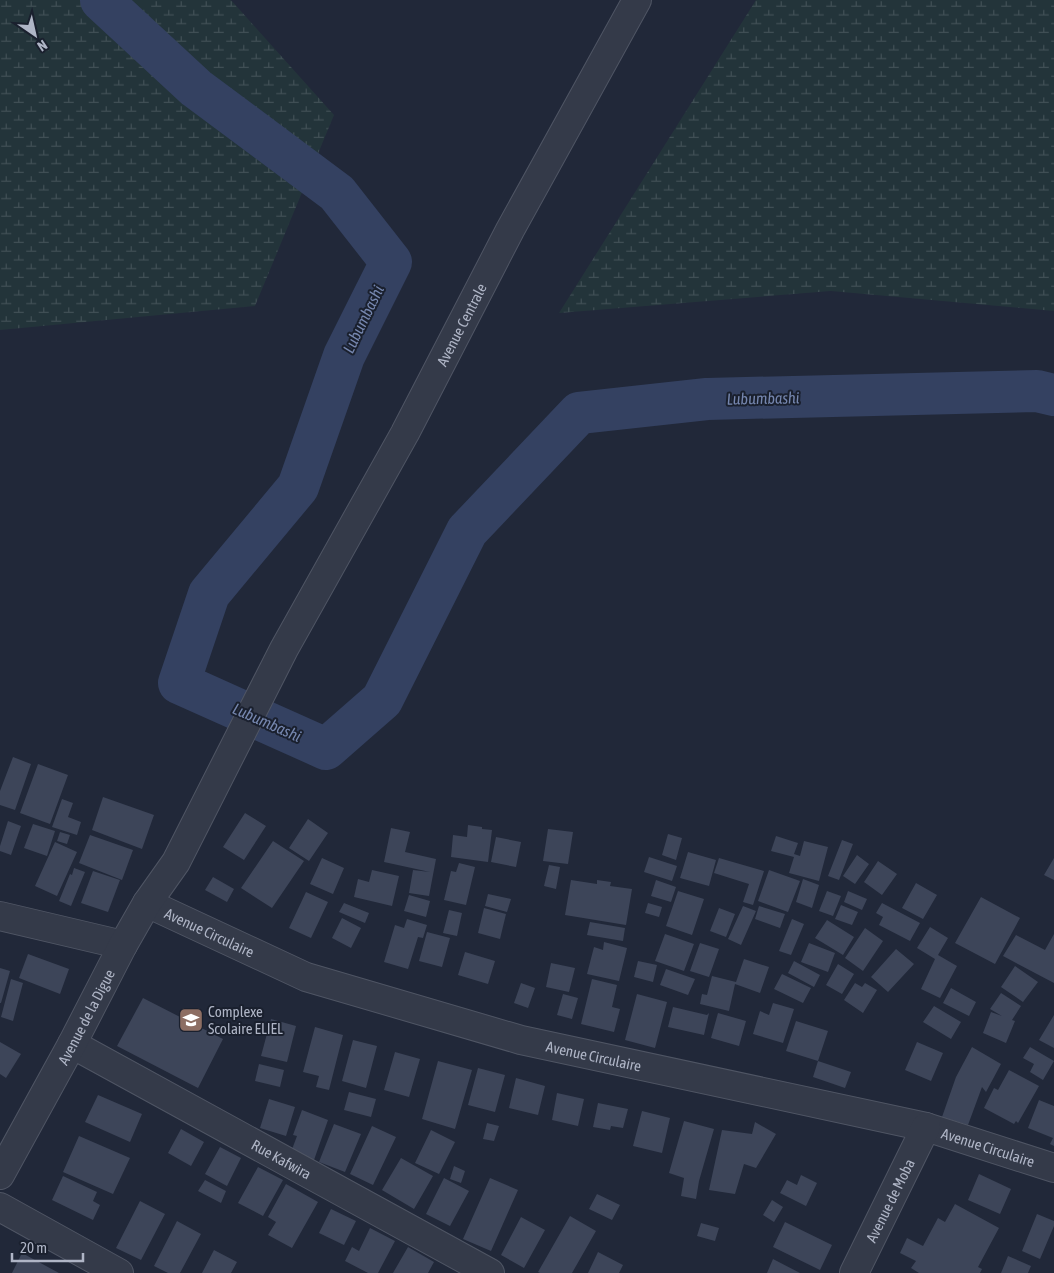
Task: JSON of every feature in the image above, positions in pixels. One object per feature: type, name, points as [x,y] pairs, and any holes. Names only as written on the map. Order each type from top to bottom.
[{"type":"street","name":"Avenue Centrale","points":[[176,862],[284,649],[400,442],[510,230],[637,0]]},
{"type":"street","name":"Avenue de la Digue","points":[[0,1175],[146,904],[176,862]]},
{"type":"street","name":"Avenue Circulaire","points":[[146,904],[306,977],[521,1040],[926,1126],[1054,1168]]},
{"type":"street","points":[[0,916],[123,945]]},
{"type":"street","name":"Rue Kafwira","points":[[72,1044],[490,1273]]},
{"type":"street","name":"Avenue de Moba","points":[[854,1273],[926,1126]]},
{"type":"street","points":[[0,1207],[119,1273]]},
{"type":"green space","points":[[0,0],[231,0],[334,115],[255,306],[0,330]]},
{"type":"green space","points":[[756,0],[1054,0],[1054,311],[831,291],[559,313]]},
{"type":"building","points":[[13,757],[31,764],[15,810],[0,805],[0,791]]},
{"type":"building","points":[[38,764],[68,775],[50,824],[20,813]]},
{"type":"building","points":[[103,797],[154,815],[142,849],[92,830]]},
{"type":"building","points":[[62,799],[73,803],[68,817],[81,822],[77,835],[52,827]]},
{"type":"building","points":[[245,813],[266,826],[244,860],[223,847]]},
{"type":"building","points":[[308,819],[328,833],[309,861],[289,848]]},
{"type":"building","points":[[8,821],[21,826],[11,855],[0,851]]},
{"type":"building","points":[[33,824],[55,831],[47,856],[24,848]]},
{"type":"building","points":[[468,825],[492,830],[488,862],[451,857],[453,835],[467,837]]},
{"type":"building","points":[[391,828],[410,832],[405,852],[436,859],[429,896],[409,893],[413,870],[430,872],[384,862]]},
{"type":"building","points":[[548,829],[573,832],[568,864],[543,861]]},
{"type":"building","points":[[60,832],[70,835],[67,844],[57,841]]},
{"type":"building","points":[[668,834],[682,838],[676,860],[662,855]]},
{"type":"building","points":[[90,835],[133,850],[122,880],[79,863]]},
{"type":"building","points":[[776,836],[798,843],[794,854],[800,856],[804,841],[828,847],[819,881],[789,873],[794,857],[771,851]]},
{"type":"building","points":[[496,837],[521,842],[516,867],[491,862]]},
{"type":"building","points":[[842,840],[853,844],[839,880],[828,876]]},
{"type":"building","points":[[273,841],[304,861],[272,908],[241,888]]},
{"type":"building","points":[[55,842],[77,852],[57,896],[35,886]]},
{"type":"building","points":[[688,852],[716,860],[709,886],[680,878]]},
{"type":"building","points":[[857,855],[869,864],[855,884],[843,876]]},
{"type":"building","points":[[649,857],[677,866],[672,881],[644,872]]},
{"type":"building","points":[[322,858],[344,868],[333,894],[310,884]]},
{"type":"building","points":[[719,858],[764,871],[753,905],[743,902],[749,884],[714,873]]},
{"type":"building","points":[[1054,858],[1054,880],[1044,875]]},
{"type":"building","points":[[878,861],[897,874],[882,895],[864,882]]},
{"type":"building","points":[[459,863],[475,867],[466,905],[444,900],[451,871],[456,872]]},
{"type":"building","points":[[549,865],[560,867],[556,889],[544,886]]},
{"type":"building","points":[[74,868],[85,872],[71,906],[59,901]]},
{"type":"building","points":[[372,870],[399,876],[392,906],[354,897],[358,879],[369,882]]},
{"type":"building","points":[[769,870],[800,881],[788,912],[758,901]]},
{"type":"building","points":[[93,871],[120,880],[108,912],[81,903]]},
{"type":"building","points":[[213,877],[234,889],[227,902],[205,890]]},
{"type":"building","points":[[803,879],[819,885],[812,908],[796,902]]},
{"type":"building","points":[[571,880],[597,884],[597,880],[611,882],[610,886],[632,889],[626,925],[565,915]]},
{"type":"building","points":[[656,880],[676,887],[671,902],[651,896]]},
{"type":"building","points":[[916,883],[937,895],[923,919],[902,908]]},
{"type":"building","points":[[678,891],[704,899],[692,935],[666,926]]},
{"type":"building","points":[[827,891],[841,896],[833,916],[819,911]]},
{"type":"building","points":[[848,891],[867,899],[862,910],[844,902]]},
{"type":"building","points":[[306,892],[328,902],[311,938],[289,928]]},
{"type":"building","points":[[488,894],[511,899],[507,912],[485,906]]},
{"type":"building","points":[[409,895],[430,901],[426,917],[404,911]]},
{"type":"building","points":[[981,897],[1020,918],[995,964],[955,943]]},
{"type":"building","points":[[344,903],[369,913],[365,923],[339,912]]},
{"type":"building","points":[[648,903],[662,907],[659,917],[645,913]]},
{"type":"building","points":[[882,903],[920,923],[910,941],[879,925],[883,917],[876,913]]},
{"type":"building","points":[[841,905],[858,912],[852,925],[835,919]]},
{"type":"building","points":[[743,906],[756,911],[741,945],[728,939]]},
{"type":"building","points":[[759,906],[785,914],[780,928],[755,919]]},
{"type":"building","points":[[484,908],[506,914],[500,939],[478,933]]},
{"type":"building","points":[[719,908],[735,914],[726,937],[710,931]]},
{"type":"building","points":[[449,910],[462,913],[457,936],[443,933]]},
{"type":"building","points":[[342,918],[361,928],[351,948],[332,938]]},
{"type":"building","points":[[407,919],[427,925],[423,938],[418,937],[408,969],[384,962],[395,925],[404,928]]},
{"type":"building","points":[[792,919],[804,924],[791,955],[779,951]]},
{"type":"building","points":[[827,920],[854,937],[843,955],[815,938]]},
{"type":"building","points":[[590,922],[625,928],[623,941],[587,935]]},
{"type":"building","points":[[930,927],[948,938],[938,955],[957,966],[940,998],[921,989],[935,959],[917,948]]},
{"type":"building","points":[[865,928],[883,941],[863,971],[845,958]]},
{"type":"building","points":[[427,932],[450,938],[442,967],[419,961]]},
{"type":"building","points":[[665,934],[694,944],[684,971],[655,961]]},
{"type":"building","points":[[1054,934],[1054,983],[1003,956],[1016,935],[1045,950]]},
{"type":"building","points":[[604,942],[627,948],[619,981],[587,974],[594,947],[603,950]]},
{"type":"building","points":[[700,943],[719,949],[709,977],[690,971]]},
{"type":"building","points":[[809,943],[835,953],[828,972],[801,962]]},
{"type":"building","points":[[896,949],[914,964],[888,992],[871,977]]},
{"type":"building","points":[[465,952],[495,961],[488,984],[458,975]]},
{"type":"building","points":[[28,954],[69,969],[60,994],[19,978]]},
{"type":"building","points":[[744,959],[769,967],[760,993],[735,984],[729,1011],[700,1004],[702,994],[707,995],[712,976],[736,982]]},
{"type":"building","points":[[638,961],[657,965],[653,982],[634,977]]},
{"type":"building","points":[[794,961],[820,975],[814,987],[788,973]]},
{"type":"building","points":[[551,963],[575,968],[569,992],[546,987]]},
{"type":"building","points":[[838,964],[854,974],[842,994],[826,985]]},
{"type":"building","points":[[1015,966],[1038,982],[1023,1002],[1001,987]]},
{"type":"building","points":[[0,968],[10,971],[1,1003],[0,1003]]},
{"type":"building","points":[[666,969],[695,979],[688,995],[660,985]]},
{"type":"building","points":[[782,974],[811,988],[803,1003],[774,989]]},
{"type":"building","points":[[11,979],[23,983],[13,1021],[1,1017]]},
{"type":"building","points":[[592,979],[617,985],[612,1007],[620,1009],[614,1032],[581,1024]]},
{"type":"building","points":[[521,983],[535,988],[528,1008],[514,1003]]},
{"type":"building","points":[[855,983],[862,987],[865,983],[877,990],[863,1013],[844,1000]]},
{"type":"building","points":[[951,988],[976,1002],[969,1016],[943,1003]]},
{"type":"building","points":[[1001,993],[1021,1006],[1012,1020],[1015,1021],[1006,1043],[983,1033],[991,1012],[1002,1016],[990,1009]]},
{"type":"building","points":[[563,994],[578,998],[572,1019],[557,1015]]},
{"type":"building","points":[[637,994],[667,1002],[655,1048],[625,1040]]},
{"type":"building","points":[[143,998],[223,1039],[198,1088],[117,1046]]},
{"type":"building","points":[[773,1003],[794,1009],[783,1043],[753,1034],[760,1011],[769,1015]]},
{"type":"building","points":[[934,1006],[961,1022],[951,1039],[923,1022]]},
{"type":"building","points":[[673,1007],[707,1015],[709,1013],[704,1035],[668,1027]]},
{"type":"building","points":[[718,1013],[746,1021],[739,1046],[711,1038]]},
{"type":"building","points":[[1054,1015],[1054,1048],[1039,1040]]},
{"type":"building","points":[[271,1019],[296,1026],[287,1062],[261,1056]]},
{"type":"building","points":[[796,1021],[828,1031],[818,1061],[786,1051]]},
{"type":"building","points":[[315,1027],[343,1035],[329,1090],[316,1087],[319,1076],[303,1072]]},
{"type":"building","points":[[353,1040],[377,1046],[366,1088],[342,1081]]},
{"type":"building","points":[[0,1042],[21,1054],[6,1078],[0,1074]]},
{"type":"building","points":[[917,1042],[943,1053],[931,1081],[905,1070]]},
{"type":"building","points":[[972,1047],[1001,1064],[986,1092],[982,1087],[968,1125],[942,1117],[956,1077]]},
{"type":"building","points":[[1030,1047],[1054,1061],[1043,1080],[1030,1072],[1034,1064],[1023,1058]]},
{"type":"building","points":[[395,1052],[420,1059],[409,1097],[384,1090]]},
{"type":"building","points":[[438,1061],[472,1070],[455,1129],[422,1119]]},
{"type":"building","points":[[818,1061],[851,1072],[845,1088],[813,1077]]},
{"type":"building","points":[[259,1064],[284,1070],[280,1087],[255,1081]]},
{"type":"building","points":[[478,1068],[505,1075],[495,1112],[468,1105]]},
{"type":"building","points":[[1009,1070],[1039,1086],[1018,1123],[1016,1121],[1014,1124],[984,1108],[994,1088],[998,1090]]},
{"type":"building","points":[[516,1078],[545,1086],[538,1115],[509,1108]]},
{"type":"building","points":[[349,1092],[376,1099],[371,1117],[344,1110]]},
{"type":"building","points":[[557,1093],[584,1099],[578,1126],[552,1120]]},
{"type":"building","points":[[98,1095],[142,1114],[130,1142],[85,1122]]},
{"type":"building","points":[[269,1099],[295,1107],[286,1136],[260,1128]]},
{"type":"building","points":[[1039,1100],[1054,1106],[1054,1146],[1050,1144],[1053,1138],[1028,1128]]},
{"type":"building","points":[[598,1103],[628,1109],[623,1128],[611,1126],[610,1130],[593,1127]]},
{"type":"building","points":[[302,1110],[328,1120],[314,1160],[291,1152],[297,1136],[293,1135]]},
{"type":"building","points":[[642,1111],[670,1118],[662,1153],[633,1146]]},
{"type":"building","points":[[684,1121],[714,1129],[699,1181],[696,1199],[681,1196],[684,1178],[669,1173]]},
{"type":"building","points":[[755,1122],[776,1134],[756,1168],[744,1164],[735,1194],[709,1190],[722,1130],[752,1134]]},
{"type":"building","points":[[487,1123],[499,1126],[494,1141],[483,1139]]},
{"type":"building","points":[[334,1124],[361,1134],[345,1172],[319,1162]]},
{"type":"building","points":[[372,1126],[396,1137],[373,1185],[350,1174]]},
{"type":"building","points":[[181,1129],[204,1142],[191,1166],[168,1153]]},
{"type":"building","points":[[431,1130],[455,1142],[439,1174],[415,1163]]},
{"type":"building","points":[[79,1136],[130,1158],[113,1194],[63,1172]]},
{"type":"building","points":[[220,1147],[241,1158],[227,1186],[205,1174]]},
{"type":"building","points":[[401,1158],[433,1176],[414,1209],[382,1190]]},
{"type":"building","points":[[454,1166],[465,1171],[461,1183],[450,1179]]},
{"type":"building","points":[[258,1167],[283,1180],[263,1216],[238,1203]]},
{"type":"building","points":[[979,1174],[1011,1189],[1000,1214],[968,1200]]},
{"type":"building","points":[[801,1175],[817,1183],[806,1206],[780,1193],[787,1180],[797,1185]]},
{"type":"building","points":[[63,1176],[97,1192],[93,1201],[100,1205],[93,1220],[52,1200]]},
{"type":"building","points":[[444,1178],[469,1191],[450,1226],[426,1214]]},
{"type":"building","points":[[490,1178],[518,1190],[491,1251],[463,1239]]},
{"type":"building","points":[[205,1180],[226,1191],[221,1203],[198,1191]]},
{"type":"building","points":[[286,1184],[318,1202],[292,1248],[268,1235],[276,1222],[268,1217]]},
{"type":"building","points":[[597,1194],[620,1205],[612,1220],[589,1209]]},
{"type":"building","points":[[772,1200],[783,1207],[774,1222],[763,1215]]},
{"type":"building","points":[[140,1201],[165,1214],[141,1260],[116,1248]]},
{"type":"building","points":[[955,1204],[999,1228],[978,1267],[982,1269],[980,1273],[919,1273],[911,1268],[916,1261],[900,1253],[907,1238],[923,1246],[938,1218],[945,1222]]},
{"type":"building","points":[[331,1209],[356,1221],[344,1245],[319,1233]]},
{"type":"building","points":[[1037,1214],[1054,1221],[1054,1226],[1040,1259],[1022,1251]]},
{"type":"building","points":[[570,1216],[596,1231],[572,1273],[538,1272]]},
{"type":"building","points":[[521,1217],[545,1230],[524,1268],[501,1255]]},
{"type":"building","points":[[177,1221],[201,1234],[180,1273],[168,1273],[154,1266]]},
{"type":"building","points":[[785,1222],[832,1245],[820,1270],[773,1247]]},
{"type":"building","points":[[701,1223],[719,1228],[715,1241],[697,1236]]},
{"type":"building","points":[[370,1228],[395,1241],[378,1273],[368,1273],[345,1261],[352,1247],[359,1251]]},
{"type":"building","points":[[408,1247],[434,1262],[428,1273],[393,1273]]},
{"type":"building","points":[[214,1250],[237,1262],[231,1273],[202,1273]]},
{"type":"building","points":[[598,1252],[623,1265],[619,1273],[588,1273]]},
{"type":"building","points":[[22,1253],[59,1273],[12,1273]]},
{"type":"building","points":[[1008,1256],[1031,1266],[1028,1273],[1001,1273]]},
{"type":"building","points":[[773,1259],[800,1273],[767,1273]]},
{"type":"waterway","name":"Lubumbashi","points":[[101,0],[196,88],[337,193],[391,262],[344,356],[298,487],[209,594],[179,683],[326,749],[382,700],[467,531],[579,413],[707,399],[1037,391],[1054,395]]},
{"type":"place","name":"Complexe Scolaire ELIEL","points":[[191,1020]]}]
